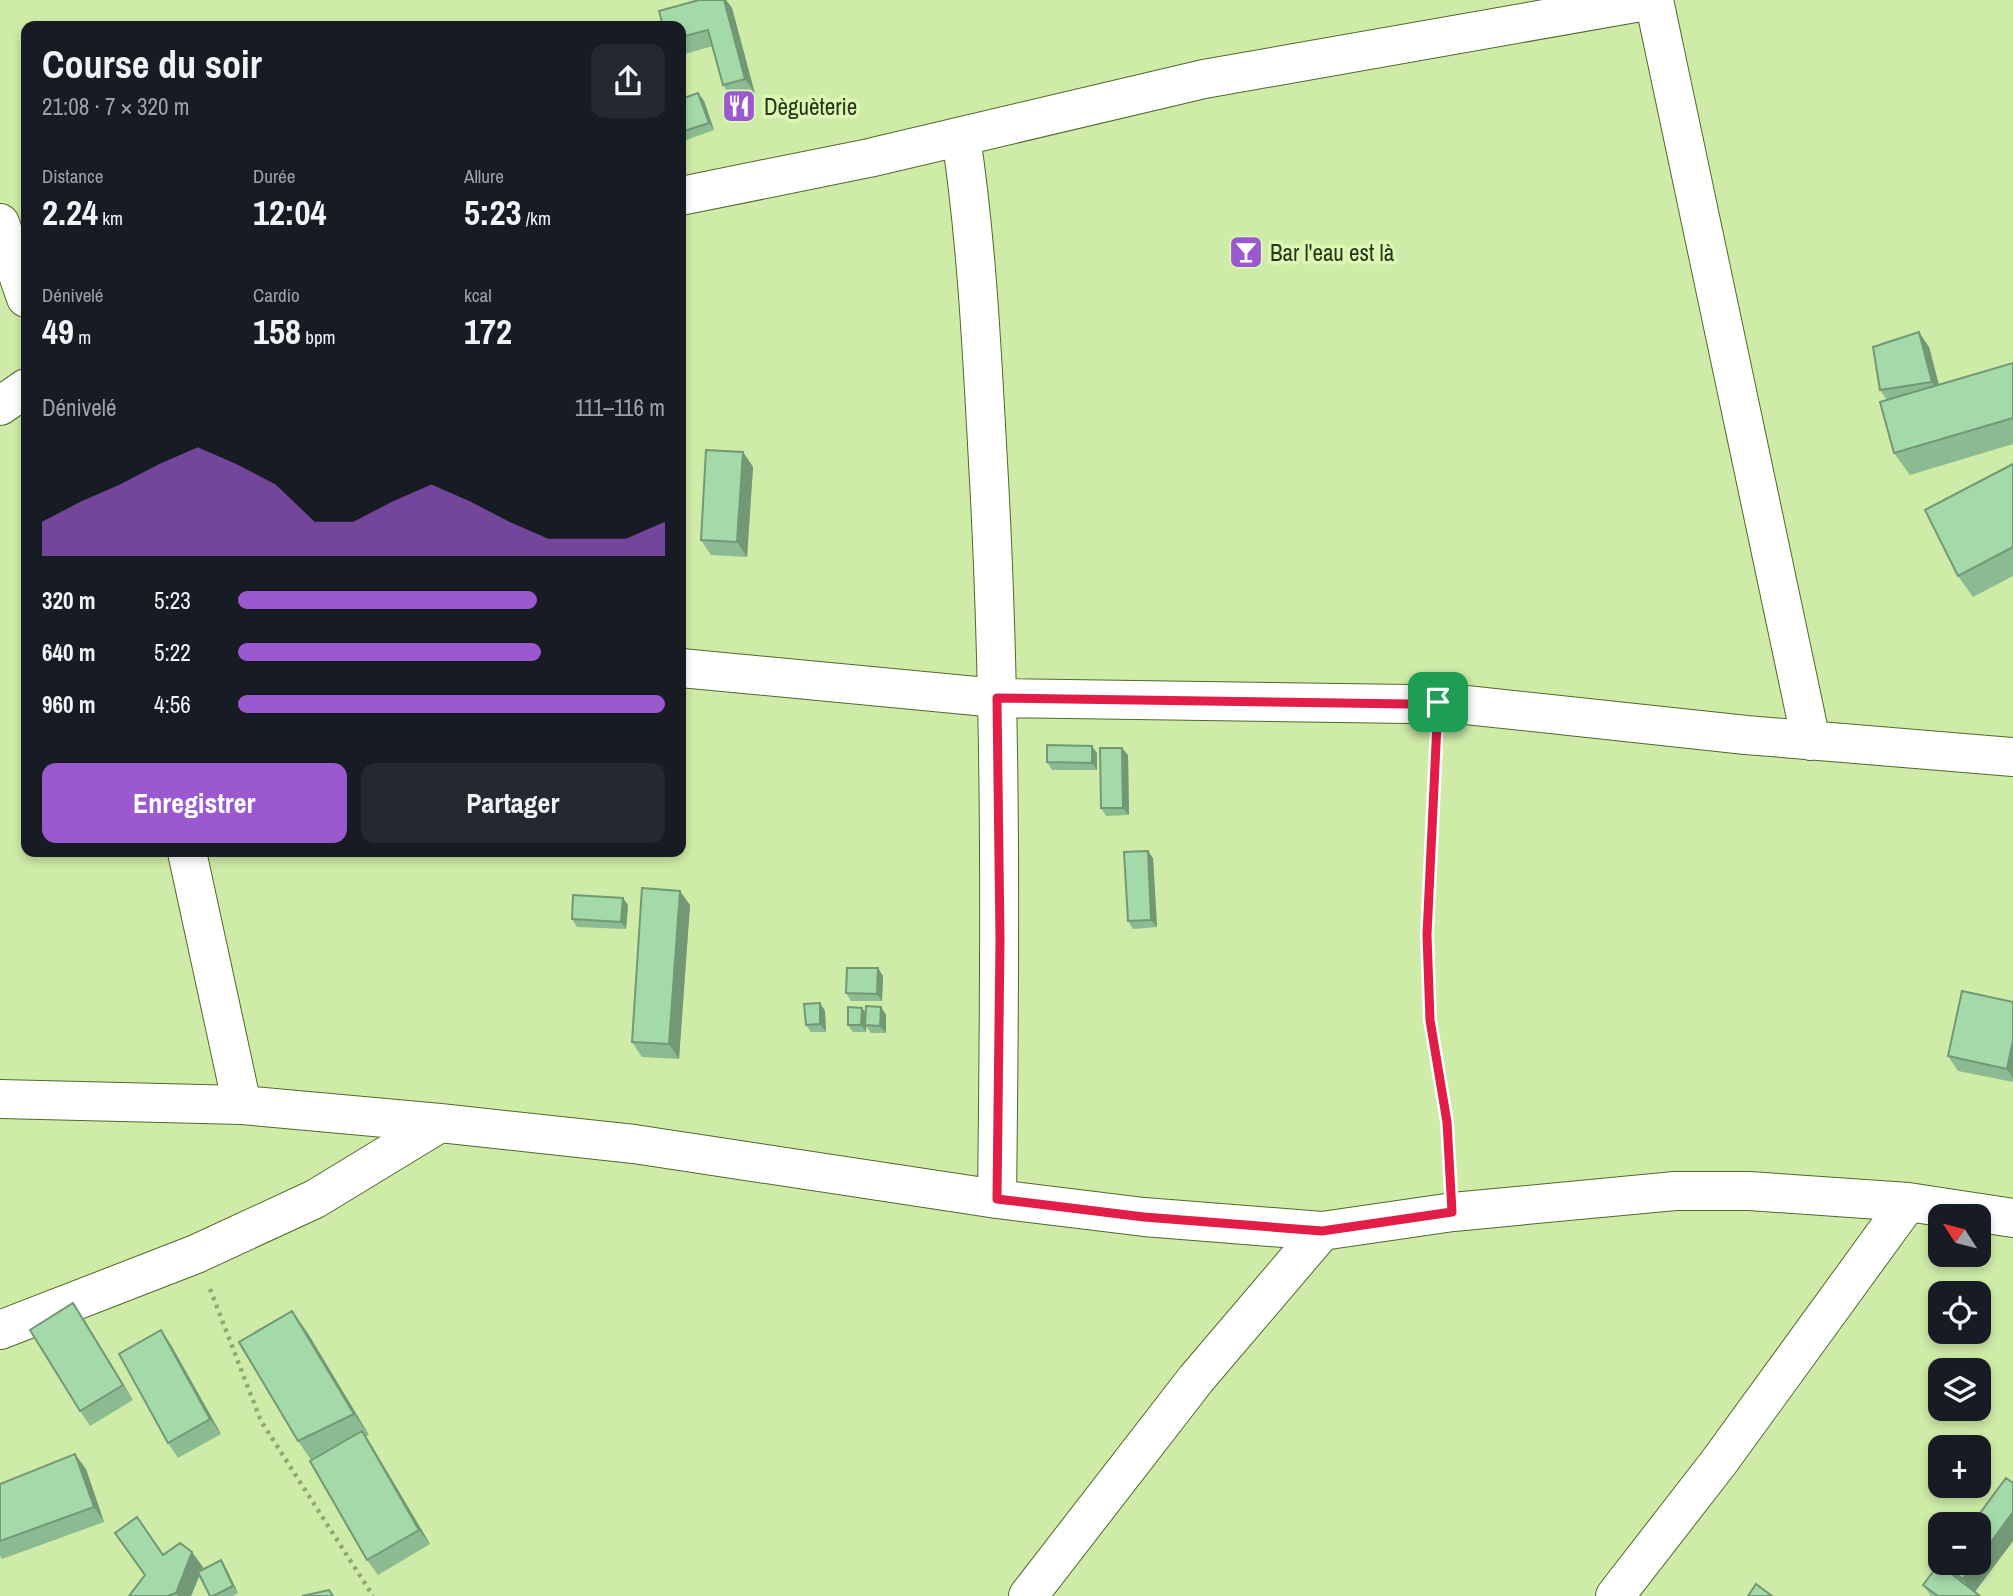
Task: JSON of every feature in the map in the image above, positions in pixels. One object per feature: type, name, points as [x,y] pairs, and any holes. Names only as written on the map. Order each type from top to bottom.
[{"type":"street","points":[[686,195],[961,137],[1204,79],[1567,8],[1653,0],[1811,741]]},
{"type":"street","points":[[961,137],[971,206],[995,577],[1000,940],[997,1199]]},
{"type":"street","points":[[0,223],[21,284]]},
{"type":"street","points":[[0,406],[21,391]]},
{"type":"street","points":[[686,668],[997,698],[1409,704],[1438,702],[1811,741],[2013,757]]},
{"type":"street","points":[[188,857],[242,1105]]},
{"type":"street","points":[[0,1099],[242,1105],[440,1123],[634,1144],[997,1199],[1144,1217],[1322,1231],[1452,1212],[1675,1191],[1749,1191],[1908,1202],[2013,1218]]},
{"type":"street","points":[[0,1330],[196,1254],[315,1199],[440,1123]]},
{"type":"street","points":[[1615,1596],[1719,1462],[1908,1202]]},
{"type":"street","points":[[1028,1596],[1196,1379],[1322,1231]]},
{"type":"path","points":[[1438,702],[1427,935],[1430,1020],[1447,1122],[1452,1212]]},
{"type":"path","points":[[196,1254],[261,1420],[373,1596]]},
{"type":"building","points":[[699,0],[724,0],[745,79],[723,85],[708,30],[686,36],[686,21],[662,21],[659,11]]},
{"type":"building","points":[[698,93],[709,123],[686,130],[686,97]]},
{"type":"building","points":[[1919,332],[1932,382],[1880,390],[1873,347]]},
{"type":"building","points":[[2013,363],[2013,418],[1894,453],[1880,402]]},
{"type":"building","points":[[706,450],[743,452],[737,542],[701,540]]},
{"type":"building","points":[[2013,464],[2013,547],[1958,576],[1925,510]]},
{"type":"building","points":[[1047,745],[1092,746],[1092,763],[1047,762]]},
{"type":"building","points":[[1100,748],[1122,748],[1123,808],[1101,808]]},
{"type":"building","points":[[1148,851],[1151,920],[1128,921],[1124,852]]},
{"type":"building","points":[[642,888],[680,891],[669,1044],[632,1042]]},
{"type":"building","points":[[573,895],[623,898],[621,922],[572,919]]},
{"type":"building","points":[[847,968],[878,968],[877,994],[846,993]]},
{"type":"building","points":[[1962,991],[2013,1002],[2013,1040],[2007,1069],[1948,1056]]},
{"type":"building","points":[[820,1003],[820,1024],[806,1025],[804,1004]]},
{"type":"building","points":[[866,1006],[881,1007],[880,1026],[865,1025]]},
{"type":"building","points":[[848,1007],[862,1008],[861,1025],[848,1025]]},
{"type":"building","points":[[73,1303],[123,1385],[80,1411],[30,1330]]},
{"type":"building","points":[[292,1311],[354,1414],[298,1441],[239,1342]]},
{"type":"building","points":[[161,1330],[210,1419],[168,1443],[119,1354]]},
{"type":"building","points":[[362,1431],[419,1530],[367,1560],[310,1461]]},
{"type":"building","points":[[75,1454],[94,1507],[0,1541],[0,1484]]},
{"type":"building","points":[[2006,1478],[2013,1483],[2013,1512],[1991,1542],[1991,1512],[1981,1512]]},
{"type":"building","points":[[137,1517],[163,1555],[180,1543],[192,1552],[176,1593],[167,1596],[129,1596],[145,1575],[115,1533]]},
{"type":"building","points":[[221,1560],[233,1586],[210,1596],[198,1572]]},
{"type":"building","points":[[1931,1575],[1953,1575],[1980,1596],[1938,1596],[1923,1585]]},
{"type":"building","points":[[1756,1584],[1772,1596],[1748,1596]]},
{"type":"building","points":[[329,1590],[333,1596],[302,1596]]},
{"type":"place","name":"Dèguèterie","points":[[739,106]]},
{"type":"place","name":"Bar l'eau est là","points":[[1246,252]]},
{"type":"route","points":[[997,698],[1409,704],[1438,702],[1427,935],[1430,1020],[1447,1122],[1452,1212],[1322,1231],[1144,1217],[997,1199],[1000,940],[997,698]]}]
